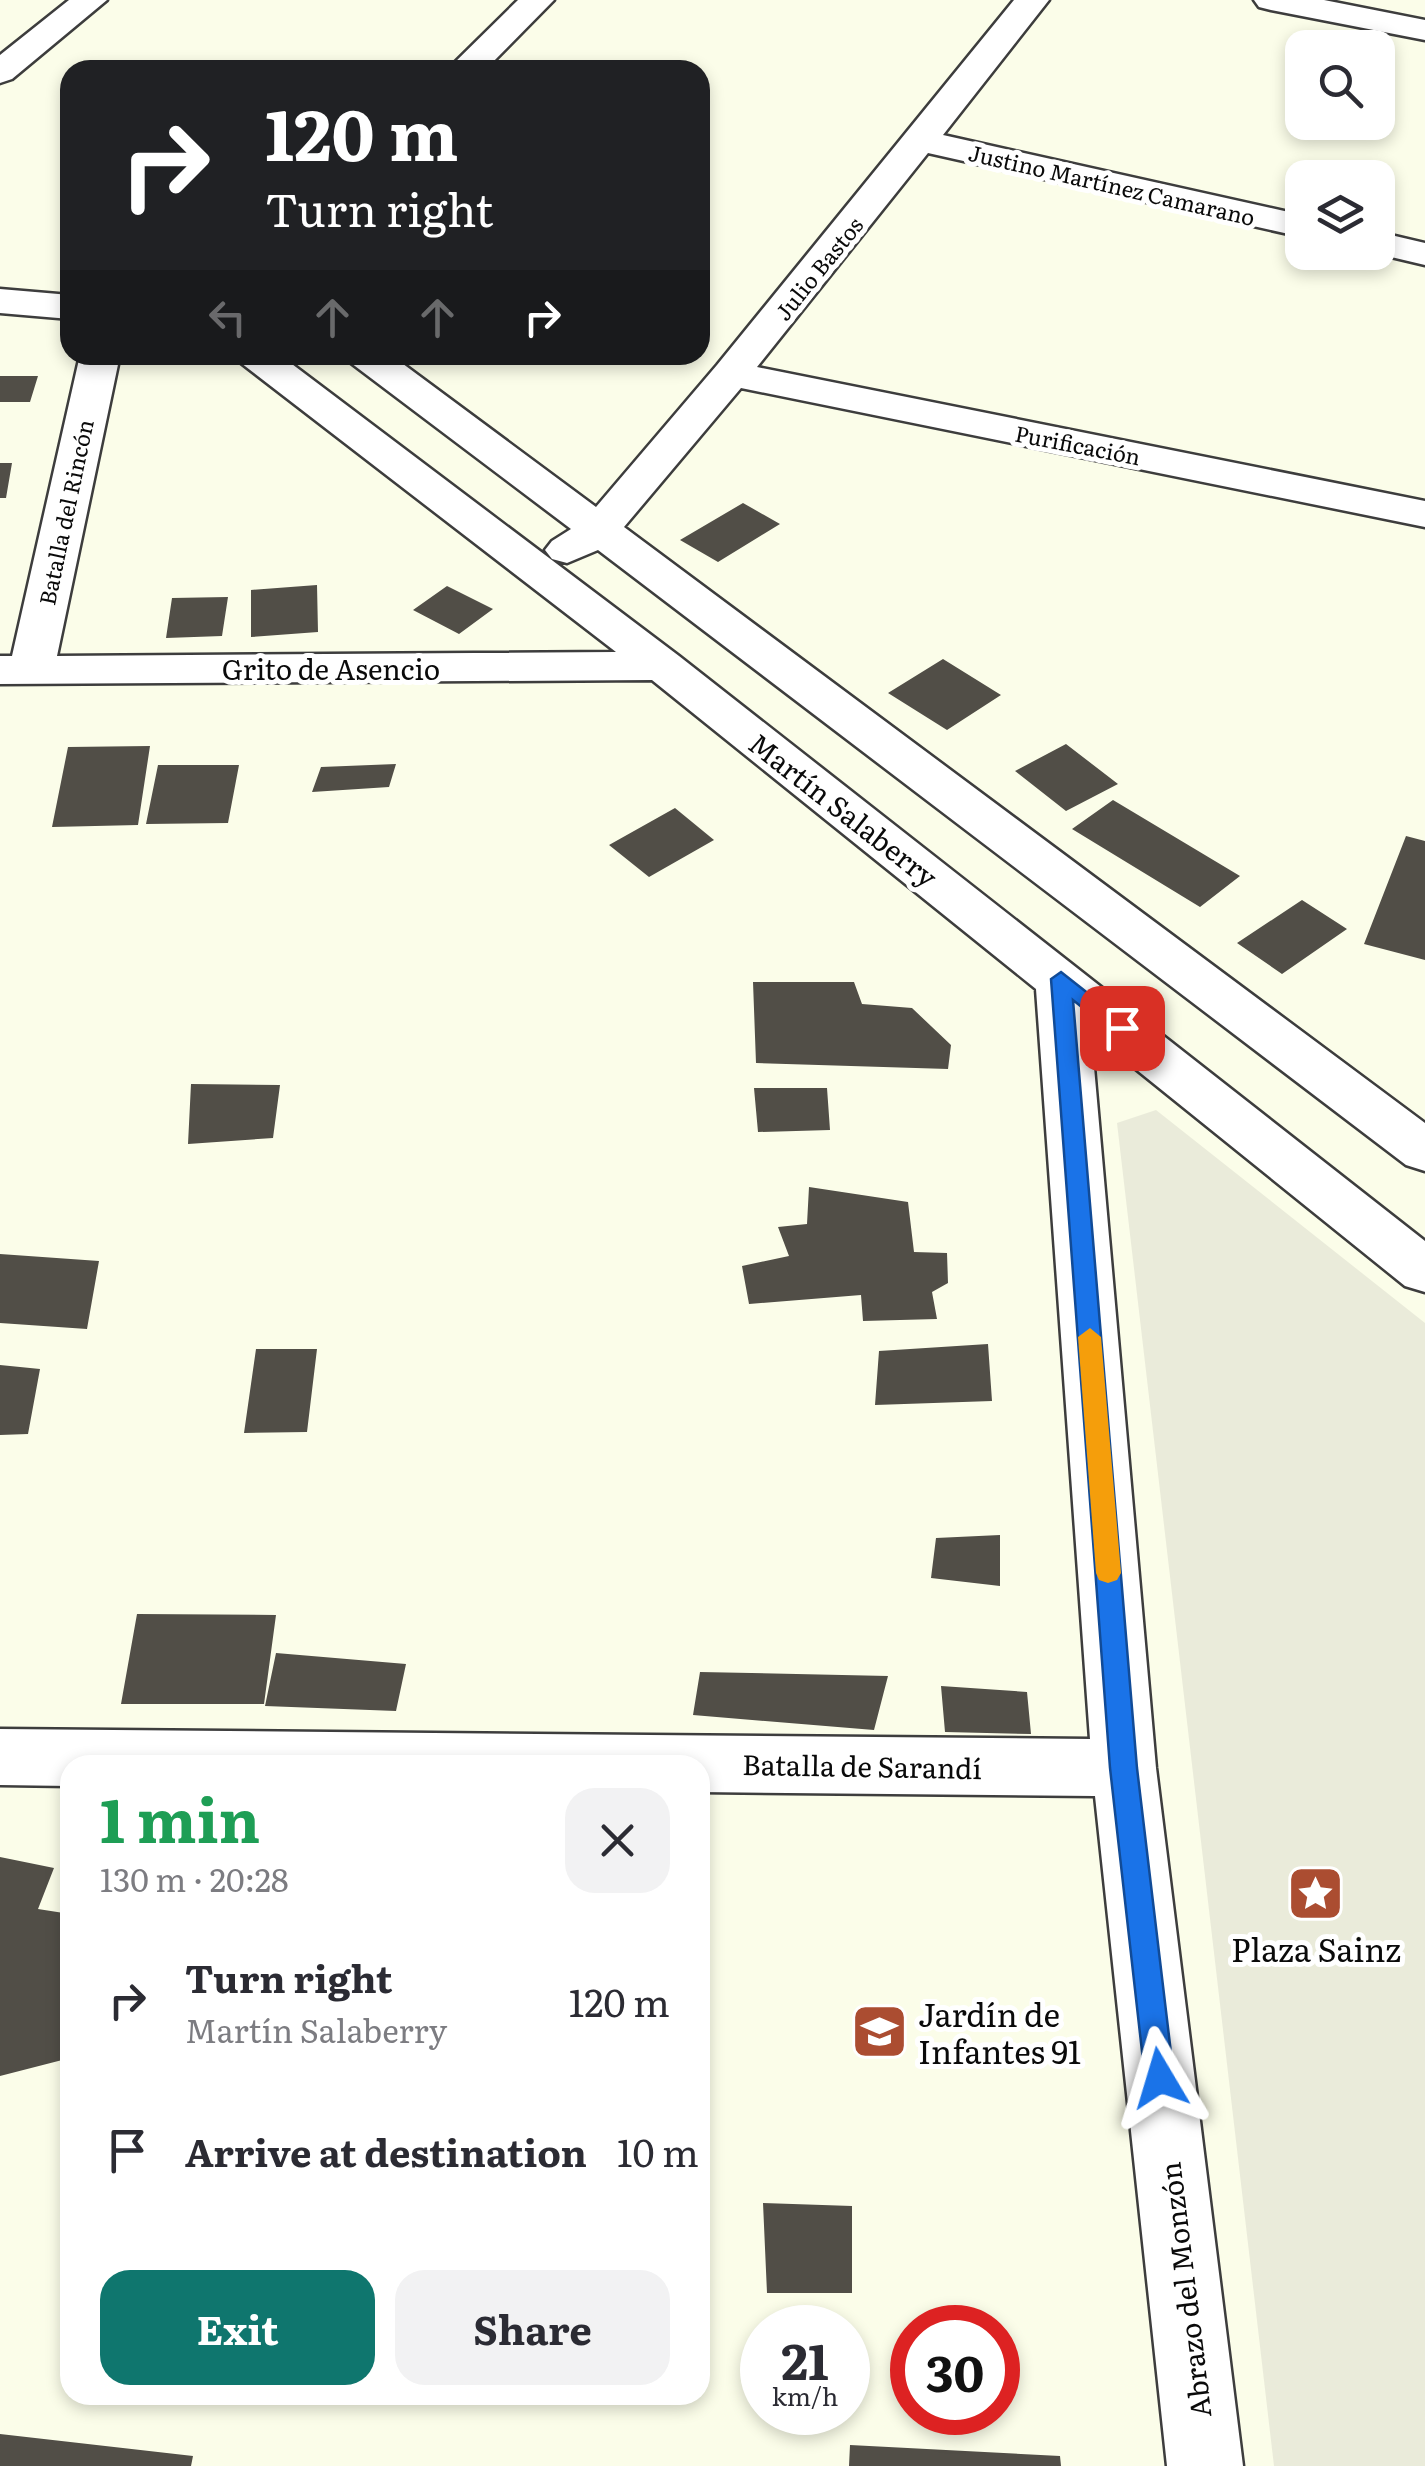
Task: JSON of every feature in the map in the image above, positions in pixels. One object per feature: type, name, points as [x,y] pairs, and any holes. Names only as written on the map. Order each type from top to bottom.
[{"type":"street","points":[[0,72],[90,0]]},
{"type":"street","points":[[474,60],[537,0]]},
{"type":"street","name":"Julio Bastos","points":[[598,531],[922,141],[1032,0]]},
{"type":"street","points":[[1271,0],[1425,30]]},
{"type":"street","name":"Justino Martínez Camarano","points":[[922,141],[1285,222]]},
{"type":"street","points":[[1395,247],[1425,254]]},
{"type":"street","points":[[0,301],[60,306]]},
{"type":"street","name":"Batalla del Rincón","points":[[15,670],[97,365]]},
{"type":"street","name":"Martín Salaberry","points":[[268,365],[662,666],[1061,979],[1425,1272]]},
{"type":"street","points":[[378,365],[1110,910],[1425,1151]]},
{"type":"street","name":"Purificación","points":[[731,374],[1425,514]]},
{"type":"street","points":[[384,455],[446,480],[538,546],[570,550],[598,531]]},
{"type":"street","name":"Grito de Asencio","points":[[15,670],[662,666]]},
{"type":"street","name":"Abrazo del Monzón","points":[[1061,979],[1124,1768],[1205,2466]]},
{"type":"street","name":"Batalla de Sarandí","points":[[0,1757],[60,1758]]},
{"type":"street","name":"Batalla de Sarandí","points":[[710,1764],[1124,1768]]},
{"type":"shaded area","name":"Plaza Sainz","points":[[1156,1110],[1425,1323],[1425,2466],[1274,2466],[1117,1123]]},
{"type":"building","points":[[0,376],[38,376],[30,402],[0,402]]},
{"type":"building","points":[[0,463],[12,463],[6,498],[0,498]]},
{"type":"building","points":[[743,503],[780,524],[718,562],[680,540]]},
{"type":"building","points":[[317,585],[318,632],[251,637],[251,590]]},
{"type":"building","points":[[447,586],[493,609],[459,634],[413,610]]},
{"type":"building","points":[[228,597],[222,636],[166,638],[172,598]]},
{"type":"building","points":[[943,659],[1001,695],[947,730],[888,693]]},
{"type":"building","points":[[1066,744],[1118,784],[1066,811],[1015,771]]},
{"type":"building","points":[[150,746],[138,825],[52,827],[68,747]]},
{"type":"building","points":[[396,764],[389,787],[312,792],[321,767]]},
{"type":"building","points":[[158,765],[239,765],[228,823],[146,824]]},
{"type":"building","points":[[1113,800],[1240,876],[1200,907],[1072,829]]},
{"type":"building","points":[[675,808],[714,840],[649,877],[609,845]]},
{"type":"building","points":[[1406,836],[1425,841],[1425,960],[1364,944]]},
{"type":"building","points":[[1302,900],[1347,929],[1282,974],[1237,943]]},
{"type":"building","points":[[753,982],[854,982],[862,1004],[912,1008],[951,1045],[948,1069],[756,1063]]},
{"type":"building","points":[[191,1084],[280,1085],[273,1138],[188,1144]]},
{"type":"building","points":[[754,1088],[827,1088],[830,1130],[758,1132]]},
{"type":"building","points":[[809,1187],[908,1202],[914,1252],[947,1253],[948,1283],[932,1292],[937,1319],[863,1321],[861,1295],[749,1304],[742,1266],[789,1256],[778,1227],[807,1224]]},
{"type":"building","points":[[0,1254],[99,1261],[87,1329],[0,1323]]},
{"type":"building","points":[[988,1344],[992,1401],[875,1405],[879,1351]]},
{"type":"building","points":[[256,1349],[317,1349],[307,1432],[244,1433]]},
{"type":"building","points":[[0,1365],[40,1369],[28,1434],[0,1435]]},
{"type":"building","points":[[1000,1535],[1000,1586],[931,1578],[936,1538]]},
{"type":"building","points":[[137,1614],[276,1615],[264,1704],[121,1704]]},
{"type":"building","points":[[276,1653],[406,1664],[396,1711],[265,1706]]},
{"type":"building","points":[[700,1672],[888,1676],[874,1730],[693,1715]]},
{"type":"building","points":[[941,1686],[1027,1692],[1031,1734],[945,1732]]},
{"type":"building","points":[[0,1857],[54,1868],[38,1909],[60,1912],[60,2061],[0,2076]]},
{"type":"building","points":[[763,2203],[852,2206],[852,2293],[767,2293]]},
{"type":"building","points":[[0,2434],[193,2456],[191,2466],[0,2466]]},
{"type":"building","points":[[850,2445],[1060,2456],[1061,2466],[849,2466]]},
{"type":"slow traffic","points":[[1090,1337],[1108,1573]]},
{"type":"place","name":"Plaza Sainz","points":[[1316,1894]]},
{"type":"place","name":"Jardín de Infantes 91","points":[[879,2031]]},
{"type":"route","points":[[1122,1028],[1061,979],[1124,1768],[1160,2078]]}]
